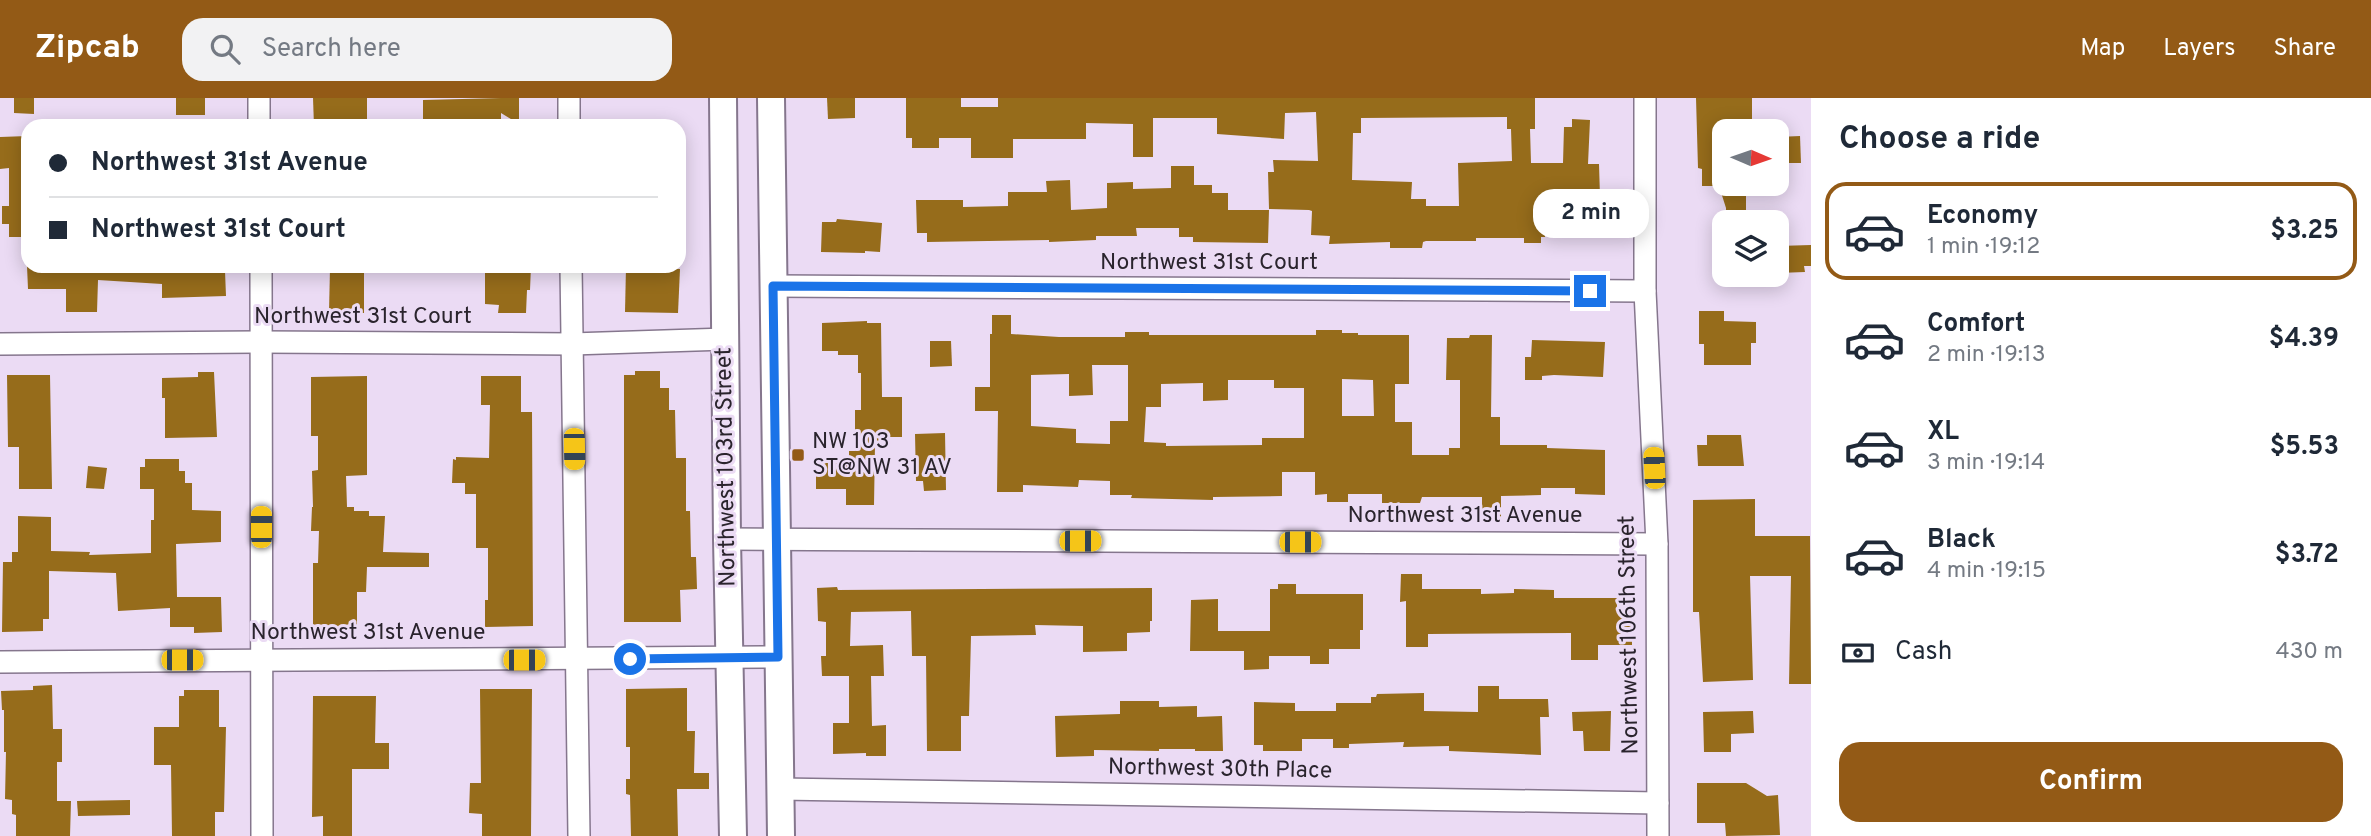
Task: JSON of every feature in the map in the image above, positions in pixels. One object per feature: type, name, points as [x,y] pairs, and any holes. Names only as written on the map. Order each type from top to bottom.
[{"type":"main road","name":"Northwest 103rd Street","points":[[723,98],[733,836]]},
{"type":"main road","points":[[771,98],[781,836]]},
{"type":"street","points":[[259,98],[259,119]]},
{"type":"street","points":[[569,98],[569,119]]},
{"type":"street","name":"Northwest 106th Street","points":[[1645,98],[1645,291],[1657,544],[1658,836]]},
{"type":"street","points":[[261,273],[262,836]]},
{"type":"street","points":[[571,273],[579,836]]},
{"type":"street","name":"Northwest 31st Court","points":[[773,286],[1645,291]]},
{"type":"street","name":"Northwest 31st Court","points":[[0,344],[572,344],[726,339]]},
{"type":"street","name":"Northwest 31st Avenue","points":[[727,539],[1657,544]]},
{"type":"street","name":"Northwest 31st Avenue","points":[[0,662],[778,657]]},
{"type":"street","name":"Northwest 30th Place","points":[[780,789],[1658,803]]},
{"type":"building","points":[[14,98],[34,98],[34,114],[14,113]]},
{"type":"building","points":[[176,98],[205,98],[205,115],[176,115]]},
{"type":"building","points":[[313,98],[367,98],[367,119],[314,119]]},
{"type":"building","points":[[519,98],[519,119],[511,119],[501,113],[501,119],[423,119],[423,100]]},
{"type":"building","points":[[827,98],[855,98],[855,118],[828,119]]},
{"type":"building","points":[[906,98],[961,98],[961,107],[998,107],[998,98],[1535,98],[1535,129],[1530,129],[1531,163],[1563,163],[1564,127],[1572,127],[1572,119],[1590,120],[1588,164],[1599,164],[1601,229],[1545,230],[1541,243],[1524,243],[1524,238],[1476,238],[1476,241],[1426,241],[1423,242],[1422,248],[1390,248],[1390,242],[1329,244],[1330,236],[1311,235],[1312,211],[1269,209],[1268,172],[1274,172],[1273,160],[1318,161],[1316,112],[1285,113],[1284,139],[1217,134],[1217,118],[1153,118],[1153,157],[1133,157],[1133,124],[1086,123],[1086,139],[1013,139],[1013,158],[971,158],[971,138],[939,138],[939,148],[912,148],[912,138],[906,138]],"holes":[[[1507,117],[1507,129],[1511,129],[1512,161],[1458,163],[1459,206],[1426,206],[1426,199],[1411,199],[1412,182],[1352,180],[1353,133],[1361,133],[1361,118]]]},
{"type":"building","points":[[1696,98],[1752,98],[1752,119],[1712,119],[1712,186],[1702,186],[1702,169],[1698,168]]},
{"type":"building","points":[[21,136],[21,237],[9,237],[9,224],[2,224],[2,206],[9,206],[9,168],[0,169],[0,137]]},
{"type":"building","points":[[1789,136],[1800,136],[1801,163],[1789,163]]},
{"type":"building","points":[[1171,166],[1194,166],[1194,185],[1212,185],[1212,193],[1228,193],[1228,210],[1269,210],[1268,243],[1193,242],[1193,237],[1179,237],[1179,228],[1136,228],[1137,236],[1096,236],[1096,240],[1049,242],[927,242],[927,233],[917,233],[916,200],[963,200],[963,207],[1008,206],[1008,192],[1047,192],[1046,181],[1070,180],[1071,210],[1107,208],[1107,183],[1133,182],[1133,189],[1171,188]]},
{"type":"building","points":[[1722,196],[1746,196],[1746,210],[1726,208]]},
{"type":"building","points":[[837,219],[882,223],[880,252],[821,252],[822,222],[836,222]]},
{"type":"building","points":[[1811,245],[1811,266],[1804,266],[1805,272],[1789,273],[1789,246]]},
{"type":"building","points":[[27,273],[225,273],[226,296],[162,298],[162,284],[98,280],[97,312],[66,312],[66,289],[28,289]]},
{"type":"building","points":[[330,273],[364,273],[364,313],[329,312]]},
{"type":"building","points":[[485,273],[531,273],[526,313],[498,313],[499,305],[485,304]]},
{"type":"building","points":[[626,273],[680,273],[678,313],[625,312]]},
{"type":"building","points":[[1699,311],[1724,311],[1724,321],[1756,322],[1756,343],[1751,343],[1751,365],[1704,365],[1704,344],[1699,344]]},
{"type":"building","points":[[992,315],[1011,315],[1011,334],[1059,337],[1125,337],[1125,332],[1149,332],[1149,335],[1316,335],[1316,330],[1342,330],[1342,333],[1358,335],[1409,335],[1409,384],[1395,384],[1395,422],[1412,422],[1412,455],[1449,455],[1449,448],[1460,448],[1460,380],[1446,380],[1447,338],[1492,335],[1491,417],[1500,417],[1500,445],[1547,445],[1547,448],[1605,450],[1605,495],[1575,494],[1575,488],[1541,488],[1541,495],[1501,496],[1501,521],[1482,521],[1482,497],[1422,497],[1420,503],[1382,503],[1382,494],[1348,494],[1348,502],[1327,502],[1327,494],[1315,495],[1315,472],[1282,472],[1282,496],[1213,497],[1213,500],[1131,498],[1132,495],[1110,495],[1110,481],[1079,480],[1078,487],[1023,485],[1023,492],[997,492],[998,411],[975,411],[975,387],[990,387]],"holes":[[[1092,365],[1128,365],[1128,421],[1110,421],[1110,444],[1076,443],[1076,429],[1031,426],[1031,375],[1069,374],[1069,396],[1093,395]],[[1342,379],[1373,380],[1374,416],[1342,416]],[[1228,380],[1274,380],[1274,388],[1304,388],[1304,438],[1262,438],[1262,445],[1166,446],[1166,443],[1144,442],[1146,407],[1161,407],[1161,384],[1203,383],[1203,401],[1228,400]]]},
{"type":"building","points":[[822,323],[881,323],[882,397],[902,397],[902,437],[884,437],[884,444],[875,444],[874,505],[846,505],[846,489],[816,489],[816,460],[849,460],[849,451],[855,451],[855,410],[861,410],[861,373],[858,373],[858,355],[838,355],[838,351],[822,351]]},
{"type":"building","points":[[1532,340],[1605,342],[1603,377],[1554,375],[1542,376],[1542,380],[1525,380],[1525,357],[1531,357]]},
{"type":"building","points":[[930,341],[951,341],[952,366],[930,367]]},
{"type":"building","points":[[635,371],[660,371],[660,388],[669,388],[669,410],[675,410],[676,458],[686,458],[686,511],[690,511],[691,557],[696,557],[697,589],[680,590],[681,622],[624,622],[624,375],[635,375]]},
{"type":"building","points":[[198,372],[214,372],[217,437],[165,438],[162,378],[198,377]]},
{"type":"building","points":[[7,375],[50,375],[52,489],[19,489],[19,447],[8,447]]},
{"type":"building","points":[[367,376],[367,475],[346,476],[347,507],[354,507],[354,511],[369,511],[369,516],[385,516],[383,552],[429,553],[429,567],[367,567],[366,592],[357,592],[357,627],[313,627],[313,563],[318,563],[319,531],[311,531],[312,471],[318,470],[318,436],[311,436],[311,377]]},
{"type":"building","points":[[481,376],[521,376],[521,412],[532,412],[533,626],[485,627],[488,548],[476,548],[476,494],[465,494],[465,483],[452,483],[453,459],[489,458],[490,405],[481,405]]},
{"type":"building","points":[[945,433],[946,490],[924,491],[923,481],[916,481],[915,434]]},
{"type":"building","points":[[1707,435],[1741,435],[1744,466],[1698,466],[1697,445],[1707,445]]},
{"type":"building","points":[[145,459],[179,459],[179,471],[185,471],[185,483],[192,483],[192,510],[221,511],[221,542],[176,544],[177,597],[221,597],[222,632],[194,633],[194,627],[170,627],[170,608],[118,611],[116,573],[49,571],[49,619],[43,619],[43,631],[2,632],[3,562],[12,562],[12,552],[18,552],[18,516],[51,517],[51,551],[90,552],[89,555],[151,553],[154,489],[140,489],[140,467],[145,467]]},
{"type":"building","points":[[88,466],[107,468],[104,489],[86,488]]},
{"type":"building","points":[[1755,499],[1755,536],[1810,536],[1811,684],[1789,684],[1791,576],[1750,576],[1753,680],[1703,682],[1699,612],[1693,612],[1693,500]]},
{"type":"building","points":[[1401,574],[1422,574],[1422,589],[1481,589],[1481,594],[1514,593],[1514,589],[1554,590],[1554,598],[1617,598],[1617,609],[1632,609],[1632,645],[1598,645],[1598,660],[1571,660],[1571,633],[1428,634],[1428,647],[1406,647],[1406,601],[1400,602]]},
{"type":"building","points":[[1278,584],[1296,584],[1296,594],[1363,594],[1360,649],[1329,649],[1329,664],[1310,664],[1310,656],[1269,656],[1269,669],[1244,670],[1244,651],[1190,651],[1191,600],[1218,599],[1218,631],[1270,631],[1270,589],[1278,589]]},
{"type":"building","points":[[837,587],[838,590],[1152,588],[1152,621],[1150,632],[1127,633],[1127,651],[1083,652],[1083,626],[1035,625],[1036,635],[971,636],[969,716],[961,716],[961,751],[927,751],[926,656],[912,656],[911,611],[851,612],[850,646],[883,645],[884,676],[871,676],[872,726],[886,725],[886,756],[866,756],[866,753],[833,754],[833,723],[849,723],[849,676],[822,676],[821,656],[826,656],[826,622],[818,621],[817,588]]},
{"type":"building","points":[[52,685],[53,729],[62,729],[62,762],[57,762],[57,801],[71,801],[70,836],[16,836],[16,815],[12,814],[12,800],[5,799],[6,752],[1,691],[33,690],[33,686]]},
{"type":"building","points":[[1478,686],[1499,686],[1499,699],[1548,699],[1549,717],[1540,717],[1541,755],[1449,751],[1449,746],[1403,747],[1404,742],[1349,744],[1349,748],[1333,748],[1333,739],[1302,739],[1302,751],[1263,751],[1263,745],[1254,745],[1254,702],[1295,703],[1295,711],[1336,711],[1336,703],[1371,703],[1371,697],[1376,697],[1377,694],[1424,693],[1424,711],[1478,712]]},
{"type":"building","points":[[687,688],[687,731],[695,731],[694,773],[709,773],[709,789],[677,789],[678,836],[631,836],[630,795],[626,794],[626,779],[630,779],[630,747],[626,747],[626,689]]},
{"type":"building","points":[[480,689],[532,689],[531,836],[482,836],[482,814],[469,813],[470,783],[481,783]]},
{"type":"building","points":[[184,690],[219,690],[219,727],[226,727],[224,812],[215,812],[215,836],[172,836],[171,765],[154,765],[154,727],[179,727],[179,696],[184,696]]},
{"type":"building","points":[[313,696],[376,696],[375,743],[389,743],[389,769],[352,769],[352,836],[323,836],[323,816],[312,817]]},
{"type":"building","points":[[1120,701],[1159,701],[1159,707],[1197,706],[1197,717],[1222,716],[1223,751],[1094,750],[1094,756],[1056,757],[1055,716],[1120,714]]},
{"type":"building","points":[[1611,711],[1610,751],[1584,751],[1583,731],[1573,731],[1572,712]]},
{"type":"building","points":[[1753,711],[1754,733],[1731,734],[1731,752],[1704,752],[1703,712]]},
{"type":"building","points":[[1697,783],[1746,783],[1767,796],[1778,795],[1780,835],[1726,836],[1725,823],[1697,823]]},
{"type":"building","points":[[130,800],[130,815],[78,816],[77,801]]},
{"type":"place","name":"NW 103 ST@NW 31 AV","points":[[798,455]]},
{"type":"route","points":[[630,659],[778,657],[773,286],[1590,291]]}]
